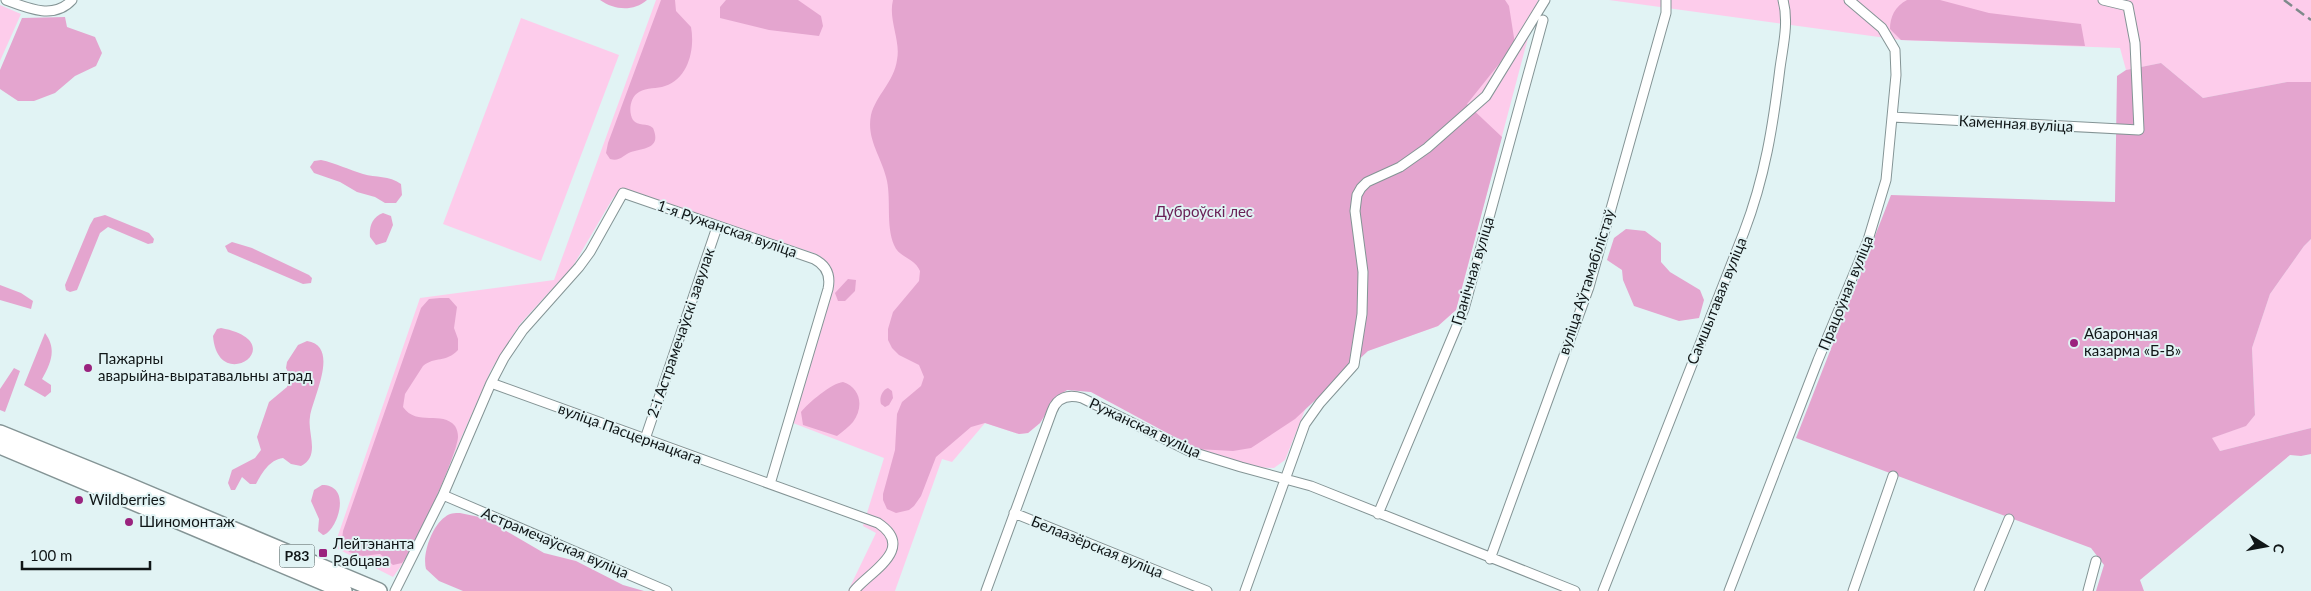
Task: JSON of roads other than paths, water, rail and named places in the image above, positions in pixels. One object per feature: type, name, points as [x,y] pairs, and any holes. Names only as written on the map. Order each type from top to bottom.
[{"type":"highway","name":"Р83","points":[[0,434],[123,483],[379,591]]},
{"type":"highway","name":"Р83","points":[[0,446],[344,591]]},
{"type":"street","points":[[6,0],[33,9],[49,11],[64,7],[72,0]]},
{"type":"street","points":[[1245,591],[1305,424],[1320,403],[1354,365],[1362,314],[1363,272],[1355,211],[1357,195],[1366,182],[1400,167],[1428,148],[1486,96],[1544,0]]},
{"type":"street","name":"вуліца Аўтамабілістаў","points":[[1490,558],[1589,287],[1666,13],[1666,0]]},
{"type":"street","name":"Самшытавая вуліца","points":[[1603,591],[1760,188],[1770,144],[1785,33],[1786,13],[1783,0]]},
{"type":"street","name":"Працоўная вуліца","points":[[1728,591],[1818,360],[1874,225],[1886,180],[1896,66],[1892,42],[1882,28],[1849,0]]},
{"type":"street","name":"Каменная вуліца","points":[[1892,117],[2139,130],[2135,44],[2128,6],[2103,0]]},
{"type":"street","name":"Гранічная вуліца","points":[[1378,514],[1464,309],[1543,20]]},
{"type":"street","name":"1-я Ружанская вуліца","points":[[490,383],[523,330],[590,252],[623,193],[814,259],[827,271],[828,289],[770,484]]},
{"type":"street","name":"2-і Астрамечаўскі завулак","points":[[645,439],[717,227]]},
{"type":"street","points":[[395,591],[443,495],[490,383]]},
{"type":"street","name":"вуліца Пасцернацкага","points":[[490,383],[878,523],[889,534],[892,548],[889,556],[880,568],[859,584],[854,591]]},
{"type":"street","name":"Ружанская вуліца","points":[[986,591],[1054,405],[1058,400],[1070,396],[1082,398],[1189,451],[1286,478]]},
{"type":"street","points":[[1852,591],[1894,476]]},
{"type":"street","points":[[1286,478],[1311,486],[1575,591]]},
{"type":"street","name":"Астрамечаўская вуліца","points":[[443,495],[667,591]]},
{"type":"street","name":"Белаазёрская вуліца","points":[[1014,513],[1208,591]]},
{"type":"street","points":[[1979,591],[2009,519]]},
{"type":"street","points":[[2088,591],[2096,561]]},
{"type":"railway","points":[[2284,0],[2311,20]]},
{"type":"place","name":"Абарончая казарма «Б-В»","points":[[2074,343]]},
{"type":"place","name":"Пажарны аварыйна-выратавальны атрад","points":[[88,368]]},
{"type":"place","name":"Wildberries","points":[[79,500]]},
{"type":"place","name":"Шиномонтаж","points":[[129,522]]},
{"type":"place","name":"Лейтэнанта Рабцава","points":[[323,553]]},
{"type":"park label","name":"Дуброўскі лес","points":[[1204,212]]}]
